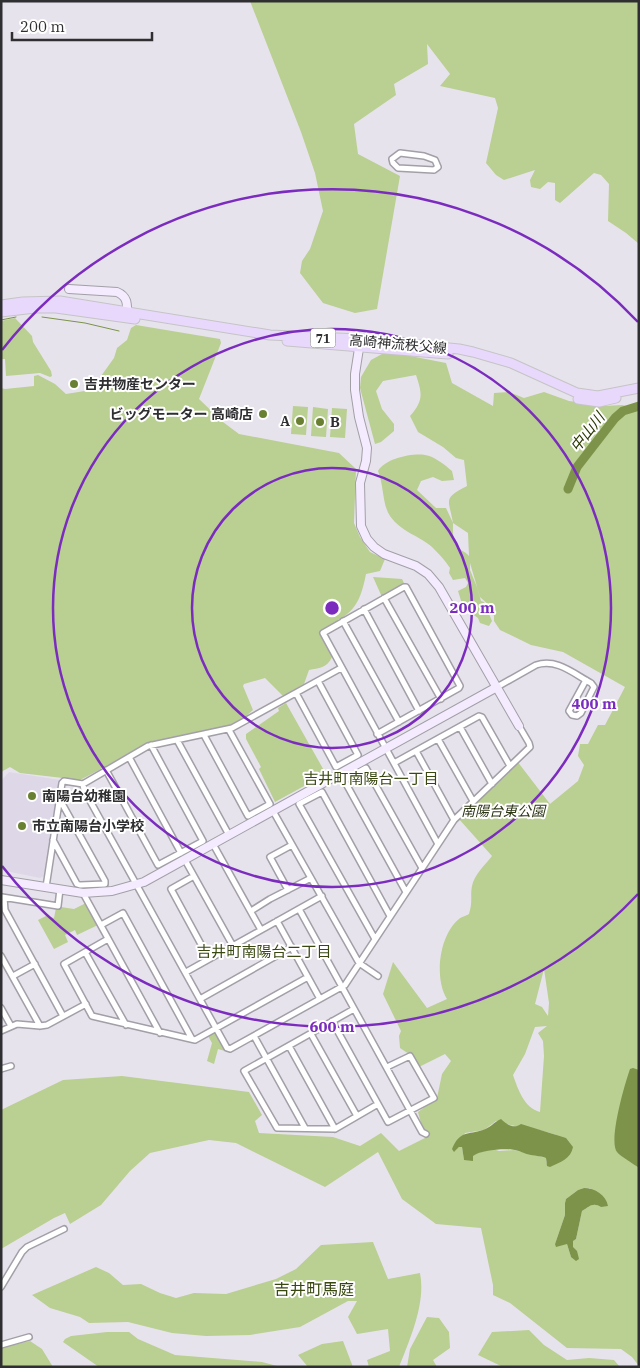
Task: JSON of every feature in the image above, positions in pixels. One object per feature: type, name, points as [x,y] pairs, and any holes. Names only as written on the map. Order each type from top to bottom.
[{"type":"main road","name":"高崎神流秩父線","points":[[1,305],[23,302],[60,301],[127,316]]},
{"type":"main road","name":"高崎神流秩父線","points":[[1,312],[35,308],[56,308],[270,335],[460,355],[508,368],[588,402],[599,402],[639,394]]},
{"type":"main road","name":"高崎神流秩父線","points":[[360,344],[415,344],[473,352],[511,363],[577,393],[588,395],[598,396],[639,388]]},
{"type":"street","points":[[400,153],[424,156],[435,160],[438,167],[434,170],[412,169],[398,168],[392,159],[400,153]]},
{"type":"street","points":[[69,288],[122,294],[126,300],[127,316]]},
{"type":"street","points":[[83,784],[84,790],[136,884],[227,1048],[230,1049],[342,987],[454,820],[530,747],[530,743],[439,587],[428,574],[416,566],[384,554],[374,547],[367,539],[361,526],[360,483],[366,461],[367,448],[355,390],[355,374],[360,344]]},
{"type":"street","points":[[378,734],[441,699],[460,686],[406,587],[322,633],[438,844]]},
{"type":"street","points":[[384,598],[441,699]]},
{"type":"street","points":[[364,609],[420,711]]},
{"type":"street","points":[[343,621],[399,722]]},
{"type":"street","points":[[106,770],[158,866],[214,844],[542,663],[561,666],[586,680],[591,683],[593,689],[581,713],[574,716],[570,711],[586,680]]},
{"type":"street","points":[[46,887],[63,782],[83,784],[151,745],[229,730],[341,668]]},
{"type":"street","points":[[296,693],[336,767],[358,755],[318,681]]},
{"type":"street","points":[[394,763],[479,716],[482,717],[510,766]]},
{"type":"street","points":[[460,726],[492,784]]},
{"type":"street","points":[[204,735],[248,816],[270,804],[229,730]]},
{"type":"street","points":[[438,738],[474,801]]},
{"type":"street","points":[[177,740],[229,835]]},
{"type":"street","points":[[1,880],[83,893],[112,891],[158,875],[203,841],[151,745]]},
{"type":"street","points":[[416,751],[454,820]]},
{"type":"street","points":[[129,757],[233,946]]},
{"type":"street","points":[[406,892],[344,780],[366,768],[422,868]]},
{"type":"street","points":[[375,940],[299,804],[322,792],[390,916]]},
{"type":"street","points":[[53,840],[77,884],[105,884],[59,798]]},
{"type":"street","points":[[273,811],[359,963],[378,976]]},
{"type":"street","points":[[214,844],[261,930]]},
{"type":"street","points":[[288,890],[270,857],[292,844]]},
{"type":"street","points":[[194,876],[171,889],[210,959]]},
{"type":"street","points":[[251,911],[311,878]]},
{"type":"street","points":[[60,889],[58,906],[3,898],[5,910],[63,1016]]},
{"type":"street","points":[[83,893],[160,1033]]},
{"type":"street","points":[[186,972],[322,896]]},
{"type":"street","points":[[299,909],[422,1132],[426,1134]]},
{"type":"street","points":[[101,925],[123,913],[192,1039]]},
{"type":"street","points":[[277,921],[320,999]]},
{"type":"street","points":[[108,939],[64,964],[94,1018],[195,1040],[308,977]]},
{"type":"street","points":[[200,999],[292,947]]},
{"type":"street","points":[[86,952],[126,1025]]},
{"type":"street","points":[[1,956],[40,1026]]},
{"type":"street","points":[[13,976],[35,964]]},
{"type":"street","points":[[1,1031],[17,1024],[47,1025],[86,1004]]},
{"type":"street","points":[[1,1008],[11,1026]]},
{"type":"street","points":[[354,1009],[244,1070],[277,1128],[335,1129],[378,1104]]},
{"type":"street","points":[[332,1021],[388,1122],[434,1098],[410,1056],[387,1067]]},
{"type":"street","points":[[311,1034],[357,1116]]},
{"type":"street","points":[[254,1036],[305,1128]]},
{"type":"street","points":[[288,1046],[335,1129]]},
{"type":"street","points":[[1,1069],[11,1066]]},
{"type":"street","points":[[1,1287],[27,1247],[64,1229]]},
{"type":"street","points":[[1,1345],[29,1337]]},
{"type":"shaded area","points":[[9,772],[60,780],[44,876],[40,878],[1,870],[1,781]]},
{"type":"shaded area","points":[[630,1069],[639,1070],[639,1168],[619,1154],[615,1146],[616,1125],[621,1099]]},
{"type":"shaded area","points":[[501,1119],[511,1126],[521,1124],[566,1138],[573,1147],[572,1151],[564,1160],[550,1167],[547,1166],[546,1158],[511,1149],[481,1152],[473,1156],[473,1161],[464,1160],[462,1147],[459,1147],[454,1152],[452,1149],[461,1136],[485,1129]]},
{"type":"shaded area","points":[[584,1188],[592,1189],[599,1193],[605,1199],[608,1206],[594,1205],[582,1211],[576,1239],[573,1241],[573,1247],[577,1251],[579,1259],[576,1261],[571,1257],[567,1244],[556,1247],[555,1244],[565,1215],[566,1199]]},
{"type":"green space","points":[[250,1],[639,1],[639,244],[608,221],[609,184],[601,175],[594,173],[560,203],[555,200],[555,183],[548,182],[540,189],[531,187],[530,180],[535,170],[504,180],[496,175],[486,163],[498,108],[495,98],[440,86],[450,74],[427,44],[428,64],[394,84],[396,95],[354,124],[358,154],[400,176],[377,309],[355,313],[323,303],[300,273],[302,261],[310,249],[323,211],[315,173]]},
{"type":"green space","points":[[15,318],[32,336],[33,342],[51,371],[52,376],[40,373],[6,376],[5,359],[1,359],[1,321]]},
{"type":"green space","points":[[136,325],[220,339],[221,343],[199,399],[223,422],[239,434],[339,453],[356,469],[354,523],[360,537],[370,552],[385,559],[380,571],[366,574],[357,603],[347,615],[321,631],[332,657],[330,661],[322,667],[309,670],[304,684],[283,696],[265,678],[244,684],[243,686],[253,710],[246,716],[227,727],[150,743],[80,780],[20,773],[10,767],[1,772],[1,388],[34,386],[34,376],[38,375],[55,384],[66,394],[91,390],[114,358],[117,348],[127,340],[131,328]]},
{"type":"green space","name":"南陽台東公園","points":[[395,353],[446,363],[452,383],[493,406],[494,393],[509,392],[524,398],[544,392],[569,401],[605,406],[622,405],[639,409],[639,1366],[632,1357],[621,1349],[567,1348],[510,1303],[493,1295],[493,1285],[481,1228],[436,1224],[402,1199],[378,1152],[325,1187],[236,1143],[209,1140],[150,1153],[130,1171],[101,1205],[70,1224],[65,1213],[1,1249],[1,1110],[63,1080],[122,1076],[249,1092],[262,1115],[255,1121],[259,1133],[333,1137],[360,1146],[381,1133],[399,1151],[425,1138],[418,1112],[437,1098],[442,1074],[451,1061],[445,1054],[419,1067],[409,1054],[400,1048],[399,1036],[401,1031],[383,994],[393,962],[427,1008],[447,999],[443,990],[440,969],[443,946],[452,926],[460,918],[469,914],[473,882],[492,856],[458,818],[517,761],[550,804],[578,781],[584,765],[578,756],[580,744],[588,744],[598,725],[605,725],[625,687],[563,652],[531,645],[500,630],[494,621],[491,607],[480,597],[470,563],[470,570],[481,601],[484,602],[492,621],[489,626],[480,623],[478,618],[463,607],[458,591],[466,587],[468,583],[465,578],[453,580],[449,573],[450,568],[444,559],[427,543],[405,530],[390,516],[387,511],[378,471],[392,460],[406,456],[425,455],[436,459],[452,471],[454,480],[442,481],[433,477],[421,481],[417,490],[436,508],[446,508],[453,523],[449,500],[454,494],[467,486],[464,460],[456,458],[443,447],[418,432],[410,416],[418,405],[421,396],[416,375],[383,381],[376,391],[382,409],[394,424],[394,431],[381,442],[375,444],[360,388],[361,377],[371,360],[382,354]],"holes":[[[453,523],[468,533],[469,556],[455,543]],[[544,969],[549,1003],[548,1016],[542,1007],[535,1004]],[[547,1026],[538,1033],[543,1041],[544,1056],[540,1112],[534,1110],[526,1102],[513,1075],[525,1054],[535,1027]],[[496,1121],[556,1135],[546,1164],[546,1158],[514,1150],[499,1151],[493,1149],[477,1153],[464,1160],[462,1147],[459,1147],[454,1152],[465,1133],[484,1130]],[[590,1188],[601,1207],[589,1206],[582,1211],[576,1239],[572,1241],[571,1257],[567,1244],[555,1244],[565,1215],[566,1199],[578,1190]]]},
{"type":"green space","name":"A","points":[[293,406],[308,407],[306,435],[291,434]]},
{"type":"green space","name":"B","points":[[313,407],[328,409],[326,437],[311,436]]},
{"type":"green space","points":[[332,408],[347,409],[345,438],[330,437]]},
{"type":"green space","points":[[373,577],[402,579],[405,585],[382,597]]},
{"type":"green space","points":[[286,703],[326,774],[275,802],[259,769],[261,767],[246,739],[246,734],[279,711],[278,708]]},
{"type":"green space","points":[[86,903],[98,925],[77,935],[75,930],[65,935],[68,942],[54,949],[38,920],[46,916],[54,918],[56,908],[74,909]]},
{"type":"green space","points":[[213,1033],[216,1034],[225,1051],[218,1049],[214,1064],[207,1061],[212,1043],[208,1036]]},
{"type":"green space","points":[[373,1242],[388,1279],[420,1273],[421,1296],[419,1309],[399,1367],[369,1367],[367,1360],[390,1351],[388,1329],[357,1334],[348,1317],[357,1301],[348,1301],[300,1327],[250,1335],[206,1336],[172,1333],[128,1322],[89,1323],[80,1317],[50,1308],[32,1295],[96,1267],[109,1273],[123,1285],[141,1284],[176,1298],[194,1293],[226,1294],[276,1279],[296,1269],[321,1245]]},
{"type":"green space","points":[[427,1317],[439,1318],[449,1332],[450,1348],[433,1360],[437,1367],[407,1367],[410,1349]]},
{"type":"green space","points":[[529,1330],[544,1345],[567,1360],[589,1358],[614,1360],[620,1367],[503,1367],[478,1355],[492,1332]]},
{"type":"green space","points":[[107,1332],[129,1332],[138,1339],[175,1355],[262,1362],[281,1367],[99,1367],[63,1342],[71,1336]]},
{"type":"green space","points":[[30,1341],[42,1349],[53,1367],[1,1367],[1,1348]]},
{"type":"green space","points":[[343,1341],[353,1367],[308,1367],[298,1355],[322,1344]]},
{"type":"waterway","points":[[1,320],[16,317]]},
{"type":"waterway","points":[[42,317],[85,323],[119,331]]},
{"type":"waterway","name":"中山川","points":[[568,489],[577,467],[615,418],[623,411],[639,406]]},
{"type":"place","name":"吉井物産センター","points":[[74,384]]},
{"type":"place","name":"ビッグモーター 高崎店","points":[[263,414]]},
{"type":"place","name":"A","points":[[300,421]]},
{"type":"place","name":"B","points":[[320,422]]},
{"type":"place","name":"南陽台幼稚園","points":[[32,796]]},
{"type":"place","name":"市立南陽台小学校","points":[[22,826]]},
{"type":"district","name":"吉井町南陽台一丁目","points":[[371,778]]},
{"type":"district","name":"吉井町南陽台二丁目","points":[[264,951]]},
{"type":"district","name":"吉井町馬庭","points":[[314,1289]]}]
